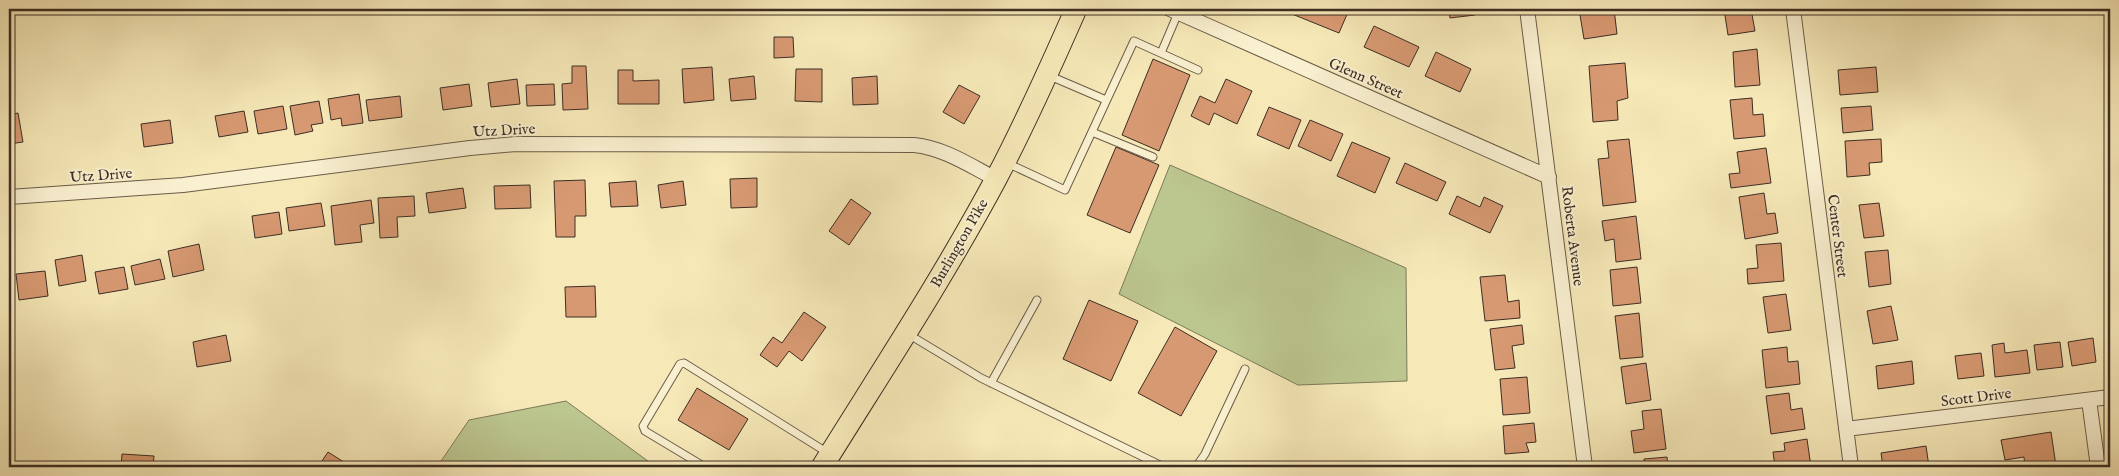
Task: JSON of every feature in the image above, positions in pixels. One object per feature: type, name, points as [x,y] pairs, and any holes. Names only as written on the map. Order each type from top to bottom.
[{"type":"main road","name":"Burlington Pike","points":[[826,461],[906,332],[1000,171],[1076,9]]},
{"type":"street","name":"Roberta Avenue","points":[[1528,9],[1585,467]]},
{"type":"street","name":"Center Street","points":[[1793,9],[1851,467]]},
{"type":"street","name":"Glenn Street","points":[[1182,12],[1549,177]]},
{"type":"street","name":"Utz Drive","points":[[9,197],[183,185],[470,148],[516,144],[914,145],[930,147],[1000,171]]},
{"type":"street","name":"Scott Drive","points":[[1846,429],[2110,397]]},
{"type":"street","points":[[2089,400],[2098,467]]},
{"type":"lane","points":[[1161,53],[1182,12]]},
{"type":"lane","points":[[1000,171],[1065,190],[1134,41],[1198,70]]},
{"type":"lane","points":[[1047,74],[1106,100]]},
{"type":"lane","points":[[1092,132],[1153,157]]},
{"type":"lane","points":[[991,383],[1037,300]]},
{"type":"lane","points":[[906,332],[991,383],[1164,467]]},
{"type":"lane","points":[[704,467],[645,431],[643,426],[680,364],[684,363],[826,461]]},
{"type":"lane","points":[[1192,467],[1198,464],[1206,454],[1245,369]]},
{"type":"green space","points":[[1170,165],[1406,268],[1407,381],[1298,385],[1119,294]]},
{"type":"green space","points":[[566,401],[656,467],[437,467],[469,420]]},
{"type":"building","points":[[1294,9],[1340,9],[1348,12],[1339,33],[1292,14]]},
{"type":"building","points":[[1449,9],[1474,9],[1475,15],[1450,18]]},
{"type":"building","points":[[1579,9],[1614,9],[1617,34],[1584,39]]},
{"type":"building","points":[[1724,9],[1751,9],[1755,31],[1728,35]]},
{"type":"building","points":[[1374,26],[1419,47],[1409,67],[1364,47]]},
{"type":"building","points":[[774,37],[793,37],[794,57],[774,58]]},
{"type":"building","points":[[1757,49],[1760,85],[1735,87],[1733,52]]},
{"type":"building","points":[[1436,52],[1471,69],[1460,92],[1425,76]]},
{"type":"building","points":[[1153,59],[1190,75],[1159,151],[1122,135]]},
{"type":"building","points":[[1625,63],[1628,98],[1617,101],[1618,120],[1593,122],[1589,66]]},
{"type":"building","points":[[572,66],[586,66],[588,109],[563,110],[562,84],[572,83]]},
{"type":"building","points":[[712,67],[714,100],[684,103],[682,69]]},
{"type":"building","points":[[1876,67],[1878,92],[1840,95],[1838,70]]},
{"type":"building","points":[[796,69],[822,69],[822,102],[795,101]]},
{"type":"building","points":[[618,70],[633,70],[633,81],[659,80],[659,104],[618,104]]},
{"type":"building","points":[[754,76],[756,99],[731,101],[729,79]]},
{"type":"building","points":[[877,76],[878,104],[853,105],[852,78]]},
{"type":"building","points":[[517,79],[520,104],[491,107],[488,83]]},
{"type":"building","points":[[1226,79],[1252,91],[1237,124],[1214,113],[1209,125],[1191,116],[1200,96],[1215,103]]},
{"type":"building","points":[[469,84],[472,106],[443,110],[440,88]]},
{"type":"building","points":[[554,84],[555,105],[527,106],[526,85]]},
{"type":"building","points":[[959,85],[980,96],[964,124],[943,112]]},
{"type":"building","points":[[359,94],[363,123],[342,126],[341,118],[331,120],[328,99]]},
{"type":"building","points":[[400,96],[402,117],[369,121],[366,100]]},
{"type":"building","points":[[1752,98],[1753,115],[1763,114],[1765,136],[1734,139],[1730,100]]},
{"type":"building","points":[[319,101],[323,123],[311,125],[313,131],[295,135],[290,106]]},
{"type":"building","points":[[283,106],[287,129],[258,134],[254,111]]},
{"type":"building","points":[[1871,106],[1873,130],[1843,133],[1841,108]]},
{"type":"building","points":[[1269,107],[1301,120],[1289,149],[1257,135]]},
{"type":"building","points":[[244,111],[248,132],[219,137],[215,116]]},
{"type":"building","points":[[18,113],[23,142],[9,144],[9,115]]},
{"type":"building","points":[[170,120],[173,143],[144,147],[141,124]]},
{"type":"building","points":[[1310,120],[1343,134],[1331,161],[1298,146]]},
{"type":"building","points":[[1629,139],[1636,202],[1603,206],[1598,159],[1609,158],[1607,141]]},
{"type":"building","points":[[1881,139],[1882,162],[1869,163],[1870,175],[1847,177],[1845,141]]},
{"type":"building","points":[[1352,142],[1390,158],[1375,193],[1337,176]]},
{"type":"building","points":[[1116,147],[1159,165],[1130,233],[1087,215]]},
{"type":"building","points":[[1766,148],[1771,183],[1731,188],[1729,174],[1740,173],[1737,152]]},
{"type":"building","points":[[1405,163],[1446,182],[1437,201],[1396,183]]},
{"type":"building","points":[[757,178],[757,207],[731,208],[730,179]]},
{"type":"building","points":[[585,180],[586,216],[575,216],[575,237],[556,237],[554,181]]},
{"type":"building","points":[[636,181],[638,206],[611,207],[609,183]]},
{"type":"building","points":[[683,181],[686,205],[661,208],[658,185]]},
{"type":"building","points":[[530,185],[531,208],[495,209],[494,186]]},
{"type":"building","points":[[463,188],[466,208],[429,213],[426,193]]},
{"type":"building","points":[[1764,193],[1767,214],[1775,213],[1778,233],[1745,239],[1739,197]]},
{"type":"building","points":[[414,196],[415,216],[397,217],[398,237],[380,238],[378,198]]},
{"type":"building","points":[[1457,196],[1480,207],[1484,197],[1503,206],[1490,233],[1449,214]]},
{"type":"building","points":[[851,199],[871,213],[849,245],[829,231]]},
{"type":"building","points":[[371,200],[374,223],[360,225],[362,242],[335,245],[331,206]]},
{"type":"building","points":[[321,203],[325,226],[289,231],[286,208]]},
{"type":"building","points":[[1879,203],[1884,236],[1864,238],[1859,205]]},
{"type":"building","points":[[279,212],[282,234],[255,238],[252,216]]},
{"type":"building","points":[[1636,216],[1641,259],[1616,262],[1614,239],[1605,241],[1602,221]]},
{"type":"building","points":[[1781,243],[1784,281],[1748,284],[1747,269],[1758,268],[1756,245]]},
{"type":"building","points":[[199,244],[204,270],[173,277],[168,251]]},
{"type":"building","points":[[1888,250],[1891,284],[1869,287],[1865,252]]},
{"type":"building","points":[[82,255],[86,281],[59,286],[55,260]]},
{"type":"building","points":[[160,259],[165,279],[135,285],[131,266]]},
{"type":"building","points":[[124,267],[128,289],[99,294],[95,272]]},
{"type":"building","points":[[1637,267],[1641,303],[1613,306],[1610,270]]},
{"type":"building","points":[[45,271],[48,296],[19,300],[16,274]]},
{"type":"building","points":[[1505,275],[1508,302],[1519,300],[1520,318],[1485,321],[1480,277]]},
{"type":"building","points":[[595,286],[596,317],[566,317],[565,287]]},
{"type":"building","points":[[1786,294],[1791,330],[1768,333],[1763,297]]},
{"type":"building","points":[[1089,300],[1138,321],[1111,381],[1063,359]]},
{"type":"building","points":[[1891,306],[1898,340],[1873,344],[1867,311]]},
{"type":"building","points":[[804,312],[826,327],[802,361],[789,351],[777,367],[760,355],[773,337],[782,343]]},
{"type":"building","points":[[1639,313],[1643,357],[1620,359],[1615,316]]},
{"type":"building","points":[[1522,325],[1524,344],[1512,346],[1515,368],[1495,370],[1490,329]]},
{"type":"building","points":[[1175,327],[1217,351],[1181,416],[1138,393]]},
{"type":"building","points":[[226,335],[231,361],[197,367],[193,342]]},
{"type":"building","points":[[2093,338],[2096,362],[2072,366],[2068,342]]},
{"type":"building","points":[[2060,342],[2063,367],[2037,370],[2034,345]]},
{"type":"building","points":[[2004,343],[2005,353],[2027,350],[2030,373],[1995,377],[1992,345]]},
{"type":"building","points":[[1787,347],[1788,362],[1798,361],[1800,384],[1766,388],[1762,350]]},
{"type":"building","points":[[1981,353],[1984,376],[1958,379],[1955,356]]},
{"type":"building","points":[[1912,361],[1914,384],[1878,389],[1876,366]]},
{"type":"building","points":[[1646,363],[1651,400],[1626,404],[1621,367]]},
{"type":"building","points":[[1527,377],[1530,413],[1503,415],[1500,379]]},
{"type":"building","points":[[697,388],[748,419],[729,450],[678,420]]},
{"type":"building","points":[[1789,393],[1791,410],[1802,408],[1805,429],[1771,434],[1766,396]]},
{"type":"building","points":[[1661,409],[1666,449],[1634,453],[1631,431],[1644,429],[1642,411]]},
{"type":"building","points":[[1534,423],[1536,442],[1526,443],[1529,452],[1505,454],[1503,426]]},
{"type":"building","points":[[2051,432],[2056,466],[2025,467],[2024,457],[2005,460],[2001,440]]},
{"type":"building","points":[[1807,439],[1811,467],[1775,467],[1773,452],[1785,451],[1784,443]]},
{"type":"building","points":[[1926,446],[1929,467],[1883,467],[1881,453]]},
{"type":"building","points":[[328,452],[347,464],[345,467],[318,467]]},
{"type":"building","points":[[122,454],[154,456],[153,467],[121,467]]},
{"type":"building","points":[[1667,457],[1668,467],[1644,467],[1644,459]]}]
